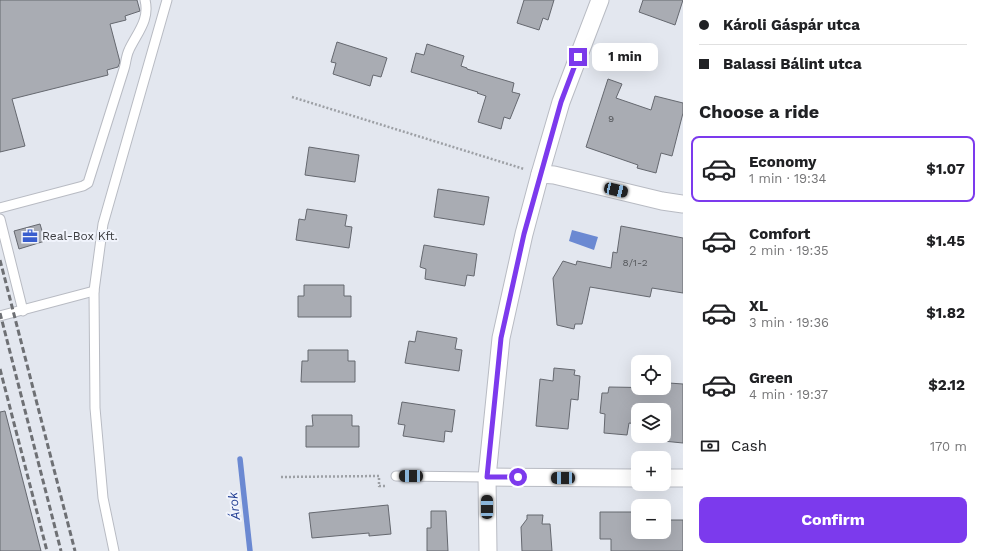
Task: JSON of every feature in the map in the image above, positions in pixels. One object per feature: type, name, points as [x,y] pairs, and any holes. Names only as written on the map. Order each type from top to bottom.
[{"type":"street","points":[[488,551],[487,477],[501,338],[524,234],[561,102],[600,0]]},
{"type":"street","points":[[540,174],[554,175],[662,201],[683,204]]},
{"type":"street","points":[[487,477],[631,478]]},
{"type":"street","points":[[671,478],[683,478]]},
{"type":"lane","points":[[0,208],[83,186],[88,183],[128,52],[143,27],[147,9],[145,0]]},
{"type":"lane","points":[[114,551],[103,498],[95,408],[94,291],[103,224],[167,0]]},
{"type":"lane","points":[[0,219],[23,310]]},
{"type":"lane","points":[[0,316],[94,291]]},
{"type":"lane","points":[[396,476],[487,477]]},
{"type":"path","points":[[292,97],[540,174]]},
{"type":"path","points":[[281,477],[379,476]]},
{"type":"water","points":[[572,230],[598,237],[594,250],[569,241]]},
{"type":"building","points":[[0,0],[137,0],[140,11],[125,16],[126,20],[110,24],[120,62],[118,67],[107,70],[108,75],[12,99],[25,146],[0,152]]},
{"type":"building","points":[[524,0],[554,0],[548,20],[543,18],[539,30],[517,23]]},
{"type":"building","points":[[643,0],[683,0],[675,25],[639,12]]},
{"type":"building","points":[[337,42],[387,58],[381,77],[373,75],[370,86],[333,74],[336,63],[331,62]]},
{"type":"building","points":[[427,44],[464,56],[461,66],[467,69],[514,83],[512,92],[520,94],[510,119],[504,117],[501,129],[478,122],[486,96],[477,93],[478,92],[411,72],[416,53],[424,55]]},
{"type":"building","points":[[608,79],[622,84],[616,98],[651,110],[655,96],[683,103],[683,113],[672,156],[661,153],[656,173],[637,168],[638,165],[586,147]]},
{"type":"building","points":[[309,147],[359,155],[355,182],[305,175]]},
{"type":"building","points":[[438,189],[489,197],[484,225],[434,217]]},
{"type":"building","points":[[307,209],[347,215],[345,226],[352,227],[349,248],[296,240],[299,219],[305,220]]},
{"type":"building","points":[[40,224],[45,241],[19,249],[14,231]]},
{"type":"building","points":[[621,226],[683,238],[683,293],[652,288],[650,297],[590,287],[582,324],[575,324],[574,329],[557,325],[553,278],[563,261],[576,265],[577,261],[611,268],[613,252],[617,253]]},
{"type":"building","points":[[424,245],[477,254],[474,276],[467,275],[465,286],[425,279],[426,269],[420,267]]},
{"type":"building","points":[[304,285],[344,285],[344,296],[351,296],[351,317],[298,317],[298,296],[304,296]]},
{"type":"building","points":[[417,331],[457,338],[455,349],[462,350],[459,371],[405,363],[409,341],[415,342]]},
{"type":"building","points":[[308,350],[348,350],[348,361],[355,361],[355,382],[301,382],[302,361],[308,361]]},
{"type":"building","points":[[554,368],[575,370],[574,375],[580,376],[578,400],[571,399],[568,429],[536,426],[540,379],[553,381]]},
{"type":"building","points":[[671,383],[683,384],[683,443],[671,442],[671,403],[631,403],[631,423],[629,423],[627,435],[604,433],[605,414],[600,413],[602,393],[608,393],[609,387],[631,387],[631,395],[671,395]]},
{"type":"building","points":[[402,402],[455,410],[452,432],[445,431],[444,442],[403,436],[405,425],[398,424]]},
{"type":"building","points":[[5,411],[41,551],[0,551],[0,412]]},
{"type":"building","points":[[312,415],[352,415],[352,426],[359,426],[359,447],[306,447],[306,426],[313,426]]},
{"type":"building","points":[[388,505],[391,534],[369,536],[369,533],[312,538],[309,513]]},
{"type":"building","points":[[431,511],[446,511],[448,551],[427,551],[427,528],[431,528]]},
{"type":"building","points":[[600,512],[631,512],[631,539],[671,539],[671,520],[683,520],[683,551],[611,551],[611,539],[600,539]]},
{"type":"building","points":[[527,515],[543,515],[542,524],[550,524],[552,551],[522,551],[521,527],[527,519]]},
{"type":"waterway","name":"Árok","points":[[240,459],[250,551]]},
{"type":"railway","points":[[0,260],[75,551]]},
{"type":"railway","points":[[0,313],[61,551]]},
{"type":"railway","points":[[0,369],[47,551]]},
{"type":"place","name":"Real-Box Kft.","points":[[30,236]]},
{"type":"route","points":[[518,477],[487,477],[501,338],[524,234],[540,174],[561,102],[578,57]]}]
